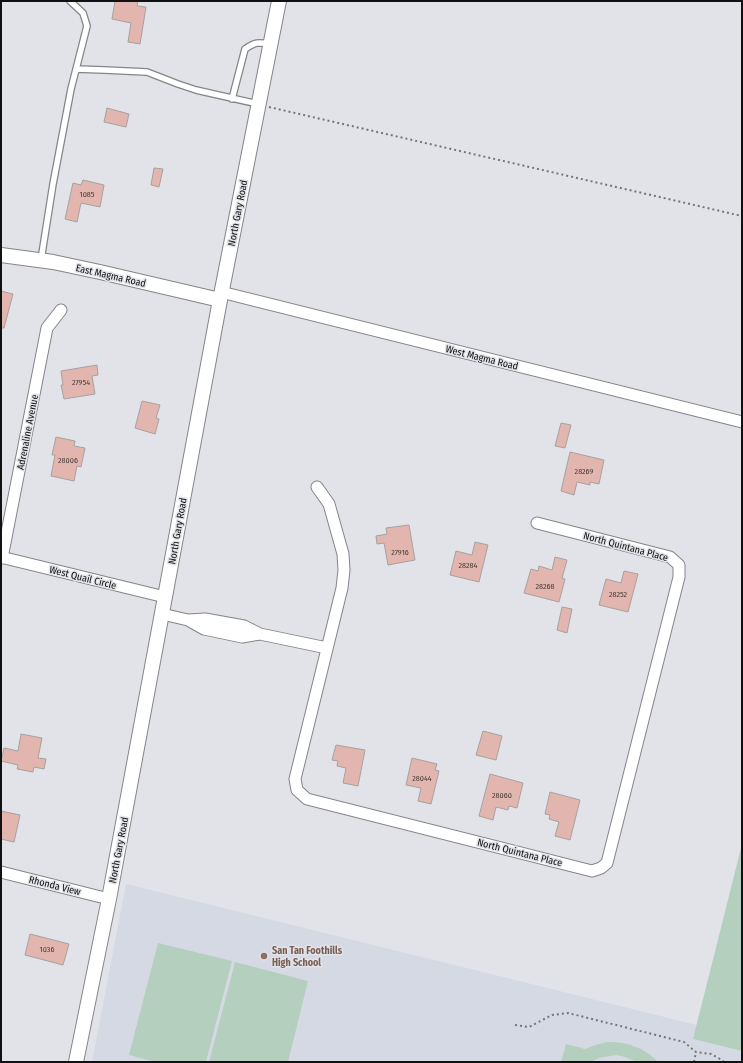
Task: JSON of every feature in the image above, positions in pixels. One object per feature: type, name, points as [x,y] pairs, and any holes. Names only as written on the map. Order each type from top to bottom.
[{"type":"street","name":"North Gary Road","points":[[76,1062],[109,899],[221,296],[279,1]]},
{"type":"street","name":"East Magma Road","points":[[1,255],[41,261],[221,296]]},
{"type":"street","name":"West Magma Road","points":[[221,296],[742,422]]},
{"type":"street","name":"Adrenaline Avenue","points":[[1,559],[47,328],[61,310]]},
{"type":"street","name":"North Quintana Place","points":[[317,487],[329,504],[343,554],[344,570],[342,588],[328,648],[295,779],[297,790],[307,799],[592,871],[601,868],[607,863],[679,577],[679,565],[670,557],[537,523]]},
{"type":"street","name":"West Quail Circle","points":[[1,559],[165,597]]},
{"type":"street","points":[[162,614],[188,620],[205,619],[244,626],[260,634],[328,648]]},
{"type":"street","name":"Rhonda View","points":[[1,872],[109,899]]},
{"type":"lane","points":[[41,261],[61,138],[71,89],[87,26],[83,13],[70,1]]},
{"type":"lane","points":[[232,99],[245,48],[259,42],[270,44]]},
{"type":"lane","points":[[76,69],[147,72],[178,84],[232,99],[258,104]]},
{"type":"path","points":[[258,104],[742,216]]},
{"type":"path","points":[[515,1025],[529,1027],[552,1015],[568,1013],[684,1042],[696,1052],[710,1054],[724,1062]]},
{"type":"path","points":[[694,1062],[696,1052]]},
{"type":"shaded area","name":"San Tan Foothills High School","points":[[126,884],[697,1025],[693,1039],[742,1051],[742,1062],[92,1062]]},
{"type":"green space","points":[[742,844],[742,1051],[693,1039]]},
{"type":"green space","points":[[158,943],[232,961],[206,1062],[155,1062],[129,1055]]},
{"type":"green space","points":[[235,962],[308,981],[288,1062],[209,1062]]},
{"type":"green space","points":[[607,1042],[635,1046],[658,1062],[637,1062],[616,1055],[599,1058],[590,1062],[561,1062],[566,1044],[585,1049]]},
{"type":"building","points":[[115,1],[138,1],[137,6],[146,7],[140,44],[128,42],[131,23],[112,19]]},
{"type":"building","points":[[107,108],[129,114],[126,127],[104,122]]},
{"type":"building","points":[[154,168],[163,169],[159,187],[151,185]]},
{"type":"building","points":[[83,180],[104,185],[100,207],[81,203],[77,222],[65,219],[73,183],[81,185]]},
{"type":"building","points":[[1,291],[13,294],[4,328],[1,328]]},
{"type":"building","points":[[97,365],[98,375],[92,376],[95,394],[64,399],[61,385],[63,385],[61,371]]},
{"type":"building","points":[[142,401],[160,405],[156,418],[159,419],[155,434],[135,428]]},
{"type":"building","points":[[561,423],[571,425],[565,448],[555,446]]},
{"type":"building","points":[[56,437],[75,441],[74,446],[85,448],[81,467],[77,466],[74,481],[51,476],[55,455],[52,455]]},
{"type":"building","points":[[570,452],[604,460],[599,484],[590,482],[590,485],[577,482],[574,495],[561,491]]},
{"type":"building","points":[[409,525],[415,560],[388,565],[384,543],[377,544],[376,536],[387,534],[386,528]]},
{"type":"building","points":[[475,542],[488,545],[479,582],[450,575],[456,551],[472,555]]},
{"type":"building","points":[[555,557],[567,560],[562,578],[565,579],[559,602],[524,593],[531,569],[538,571],[539,566],[552,570]]},
{"type":"building","points":[[624,571],[638,574],[628,612],[599,605],[606,579],[621,583]]},
{"type":"building","points":[[562,607],[572,609],[567,633],[557,630]]},
{"type":"building","points":[[483,731],[502,736],[496,760],[476,755]]},
{"type":"building","points":[[21,734],[42,738],[38,758],[46,759],[44,769],[34,767],[33,772],[17,769],[18,765],[1,761],[4,748],[18,751]]},
{"type":"building","points":[[336,745],[365,750],[358,786],[343,783],[346,768],[337,766],[338,761],[332,760]]},
{"type":"building","points":[[412,758],[437,764],[435,770],[439,771],[431,804],[418,801],[421,788],[406,785]]},
{"type":"building","points":[[490,774],[523,783],[517,808],[509,806],[508,810],[496,807],[493,820],[479,816]]},
{"type":"building","points":[[550,792],[580,800],[570,840],[555,836],[559,822],[549,819],[550,815],[545,814]]},
{"type":"building","points":[[1,811],[20,815],[14,842],[1,839]]},
{"type":"building","points":[[30,934],[69,944],[63,965],[25,955]]},
{"type":"place","name":"San Tan Foothills High School","points":[[264,956]]}]
